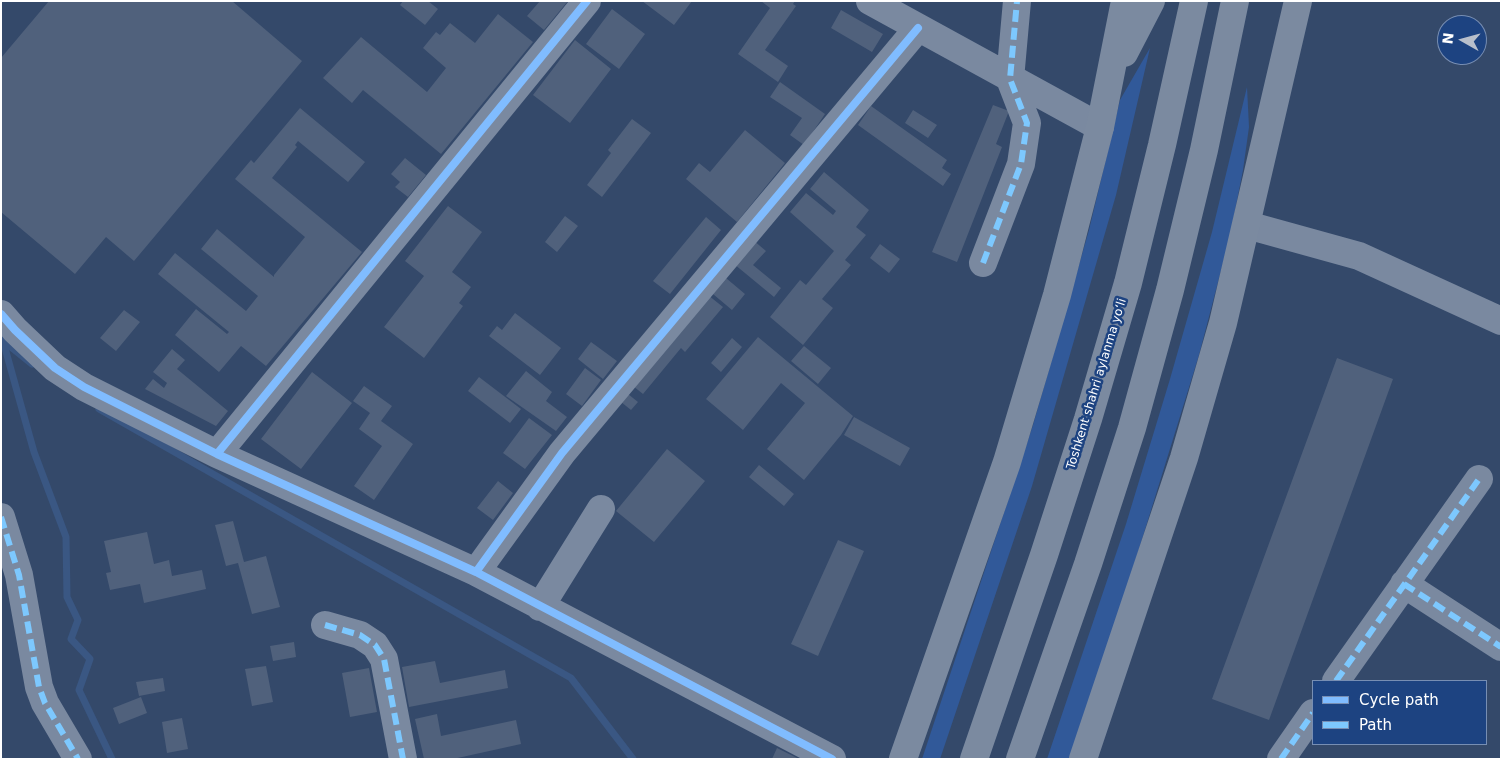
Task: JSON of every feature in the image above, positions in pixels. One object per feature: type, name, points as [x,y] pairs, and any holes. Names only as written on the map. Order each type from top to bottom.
[{"type":"highway","points":[[903,759],[1007,462],[1057,295],[1100,127],[1125,1]]},
{"type":"highway","points":[[1109,80],[1151,1]]},
{"type":"highway","name":"Toshkent shahri aylanma yoʻli","points":[[974,759],[1047,546],[1122,301],[1162,145],[1194,1]]},
{"type":"highway","points":[[1020,759],[1088,564],[1132,428],[1173,280],[1204,150],[1236,1]]},
{"type":"highway","points":[[1083,759],[1184,458],[1223,323],[1298,1]]},
{"type":"street","points":[[217,454],[587,1]]},
{"type":"street","points":[[870,1],[1100,127]]},
{"type":"street","points":[[983,263],[1021,164],[1027,123],[1010,78],[1017,1]]},
{"type":"street","points":[[476,572],[562,453],[918,28]]},
{"type":"street","points":[[1247,225],[1359,256],[1501,321]]},
{"type":"street","points":[[1,314],[54,368],[84,386],[217,454],[476,572],[832,759]]},
{"type":"street","points":[[1337,680],[1479,479]]},
{"type":"street","points":[[540,607],[601,509]]},
{"type":"street","points":[[1,518],[19,575],[39,687],[46,704],[78,759]]},
{"type":"street","points":[[1404,584],[1501,647]]},
{"type":"street","points":[[325,625],[360,635],[376,645],[384,660],[403,759]]},
{"type":"street","points":[[1281,759],[1312,714]]},
{"type":"shaded area","points":[[1150,48],[1116,195],[1032,486],[940,759],[922,759],[1033,425],[1089,230],[1120,100]]},
{"type":"shaded area","points":[[1247,87],[1249,127],[1243,170],[1230,236],[1199,355],[1126,591],[1069,759],[1047,759],[1126,524],[1170,379],[1212,232]]},
{"type":"building","points":[[49,1],[232,1],[302,61],[134,261],[106,237],[75,274],[1,212],[1,58]]},
{"type":"building","points":[[403,1],[428,1],[438,9],[425,25],[400,5]]},
{"type":"building","points":[[540,1],[568,1],[544,30],[527,16]]},
{"type":"building","points":[[642,1],[692,1],[674,25]]},
{"type":"building","points":[[761,1],[795,1],[793,4],[796,6],[765,50],[788,66],[778,82],[738,54],[770,8]]},
{"type":"building","points":[[612,9],[645,34],[619,69],[586,44]]},
{"type":"building","points":[[841,10],[883,34],[872,52],[831,28]]},
{"type":"building","points":[[498,14],[533,42],[441,154],[363,90],[352,103],[323,78],[361,37],[427,92],[446,68],[423,48],[436,32],[440,35],[450,23],[475,43]]},
{"type":"building","points":[[575,40],[611,69],[570,123],[533,95]]},
{"type":"building","points":[[780,82],[825,114],[804,145],[790,135],[802,118],[770,97]]},
{"type":"building","points":[[993,105],[1009,111],[996,144],[1002,147],[957,262],[932,252]]},
{"type":"building","points":[[871,106],[947,160],[942,168],[951,174],[943,186],[858,125]]},
{"type":"building","points":[[300,108],[365,162],[348,182],[298,141],[295,145],[297,147],[272,178],[362,252],[266,366],[241,346],[219,372],[175,335],[196,309],[227,334],[229,332],[158,274],[175,253],[246,311],[258,296],[201,249],[217,229],[274,277],[305,237],[235,179],[251,160],[254,163]]},
{"type":"building","points":[[913,110],[937,125],[928,138],[905,123]]},
{"type":"building","points":[[632,119],[651,133],[602,197],[587,185],[611,153],[608,150]]},
{"type":"building","points":[[745,130],[785,163],[737,222],[686,179],[699,163],[710,172]]},
{"type":"building","points":[[405,158],[426,175],[408,197],[395,187],[400,182],[391,174]]},
{"type":"building","points":[[824,172],[869,210],[856,227],[866,235],[845,260],[851,265],[822,299],[833,308],[803,345],[770,317],[800,280],[806,285],[834,251],[790,212],[806,193],[833,215],[836,211],[810,189]]},
{"type":"building","points":[[448,206],[482,232],[452,272],[471,287],[459,303],[463,306],[424,358],[384,327],[424,276],[405,261]]},
{"type":"building","points":[[565,216],[578,226],[557,252],[545,242]]},
{"type":"building","points":[[706,217],[721,230],[670,294],[653,281]]},
{"type":"building","points":[[753,240],[766,251],[753,265],[781,288],[774,297],[734,264]]},
{"type":"building","points":[[880,244],[900,259],[889,273],[870,258]]},
{"type":"building","points":[[720,273],[745,294],[732,310],[707,289]]},
{"type":"building","points":[[708,295],[723,307],[685,352],[681,348],[643,394],[633,386]]},
{"type":"building","points":[[124,310],[140,322],[116,351],[100,338]]},
{"type":"building","points":[[515,313],[561,348],[540,375],[489,336],[497,326],[502,330]]},
{"type":"building","points":[[758,337],[853,416],[841,435],[804,480],[767,449],[805,403],[781,383],[743,430],[706,399]]},
{"type":"building","points":[[732,338],[742,347],[721,372],[711,363]]},
{"type":"building","points":[[591,342],[617,361],[603,379],[578,359]]},
{"type":"building","points":[[804,346],[831,368],[818,384],[791,361]]},
{"type":"building","points":[[172,349],[185,360],[177,369],[228,411],[216,426],[145,389],[153,379],[164,388],[167,383],[153,372]]},
{"type":"building","points":[[1337,358],[1393,379],[1269,720],[1212,699]]},
{"type":"building","points":[[585,368],[601,380],[582,406],[566,394]]},
{"type":"building","points":[[526,371],[552,392],[546,401],[567,417],[556,431],[506,396]]},
{"type":"building","points":[[312,372],[352,403],[301,469],[261,439]]},
{"type":"building","points":[[479,377],[521,409],[510,423],[468,391]]},
{"type":"building","points":[[364,386],[392,406],[381,421],[413,444],[374,500],[354,486],[382,446],[359,429],[370,413],[353,401]]},
{"type":"building","points":[[628,394],[638,402],[631,410],[621,402]]},
{"type":"building","points":[[854,417],[910,448],[900,466],[844,435]]},
{"type":"building","points":[[529,418],[552,435],[525,469],[503,453]]},
{"type":"building","points":[[667,449],[705,481],[654,542],[616,511]]},
{"type":"building","points":[[759,465],[794,494],[784,506],[749,477]]},
{"type":"building","points":[[498,481],[513,493],[493,520],[477,508]]},
{"type":"building","points":[[233,521],[244,562],[266,556],[280,607],[252,614],[238,563],[226,566],[215,525]]},
{"type":"building","points":[[147,532],[154,564],[169,560],[172,576],[202,570],[206,589],[144,603],[140,584],[110,590],[106,573],[111,572],[104,541]]},
{"type":"building","points":[[838,540],[864,551],[818,656],[791,644]]},
{"type":"building","points":[[294,642],[296,657],[273,661],[270,646]]},
{"type":"building","points":[[435,661],[440,683],[505,670],[508,688],[409,707],[402,667]]},
{"type":"building","points":[[266,666],[273,702],[252,706],[245,669]]},
{"type":"building","points":[[369,668],[377,712],[350,717],[342,673]]},
{"type":"building","points":[[163,678],[165,691],[139,696],[136,682]]},
{"type":"building","points":[[141,697],[147,713],[119,724],[113,708]]},
{"type":"building","points":[[437,714],[441,736],[516,720],[521,744],[453,759],[424,759],[415,719]]},
{"type":"building","points":[[182,718],[188,749],[167,753],[162,722]]},
{"type":"building","points":[[777,748],[799,759],[772,759]]},
{"type":"waterway","points":[[1,339],[32,364]]},
{"type":"waterway","points":[[3,341],[34,452],[66,537],[67,597],[78,620],[71,639],[90,659],[79,690],[112,759]]},
{"type":"waterway","points":[[99,409],[571,678],[633,759]]},
{"type":"marked path","points":[[983,263],[1021,164],[1027,123],[1010,79],[1017,1]]},
{"type":"marked path","points":[[1337,680],[1479,479]]},
{"type":"marked path","points":[[1,517],[19,575],[39,687],[45,703],[78,759]]},
{"type":"marked path","points":[[1404,584],[1501,647]]},
{"type":"marked path","points":[[325,625],[360,635],[375,645],[384,659],[403,759]]},
{"type":"marked path","points":[[1281,759],[1312,714]]},
{"type":"cycle path","points":[[217,454],[587,1]]},
{"type":"cycle path","points":[[476,572],[562,453],[918,28]]},
{"type":"cycle path","points":[[1,314],[55,368],[84,387],[217,454],[476,572],[832,759]]}]
